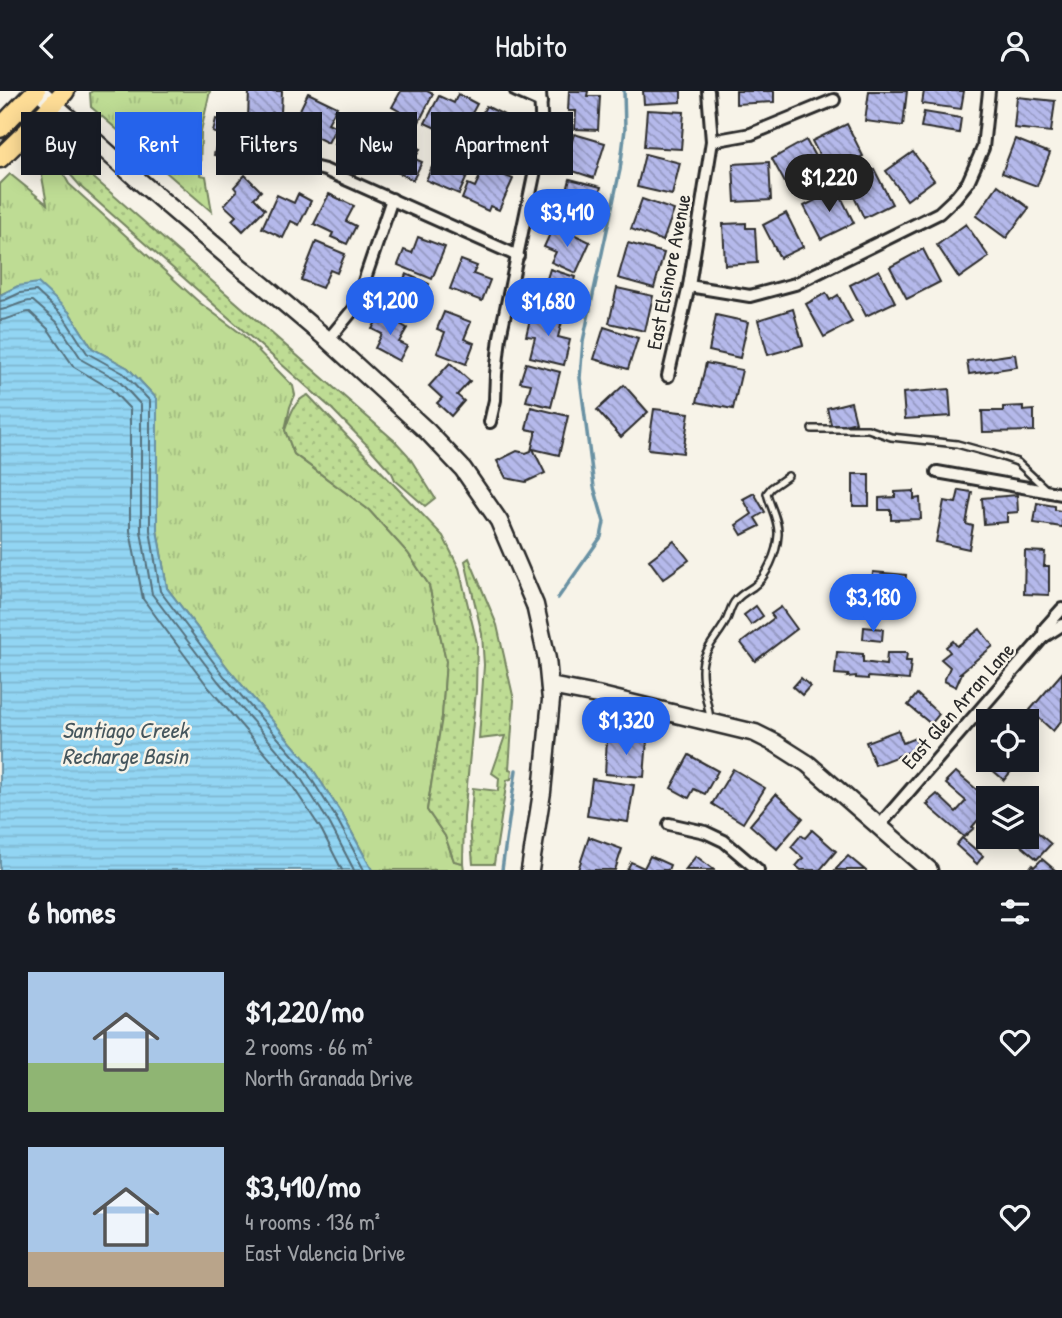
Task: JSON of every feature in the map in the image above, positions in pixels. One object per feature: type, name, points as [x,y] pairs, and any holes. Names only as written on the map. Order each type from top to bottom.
[{"type":"main road","points":[[0,128],[38,91],[59,97],[155,194],[328,340],[443,447],[463,470],[499,521],[535,605],[547,659],[550,714],[530,870]]},
{"type":"main road","points":[[0,158],[59,97]]},
{"type":"main road","points":[[550,686],[755,733],[808,764],[929,870]]},
{"type":"street","points":[[491,422],[500,337],[542,137],[540,96],[516,91]]},
{"type":"street","name":"East Elsinore Avenue","points":[[668,376],[689,286],[712,141],[708,91]]},
{"type":"street","points":[[689,286],[750,296],[795,284],[939,213],[968,182],[983,148],[989,91]]},
{"type":"street","points":[[712,141],[751,134],[834,100]]},
{"type":"street","points":[[322,169],[518,256]]},
{"type":"street","points":[[328,340],[352,311],[359,296],[391,199]]},
{"type":"street","points":[[937,472],[1062,494]]},
{"type":"street","name":"East Glen Arran Lane","points":[[879,826],[1042,636],[1045,628],[1062,609]]},
{"type":"street","points":[[1042,636],[1062,625]]},
{"type":"street","points":[[669,824],[705,832],[724,841],[758,870]]},
{"type":"lane","points":[[812,429],[868,429],[891,437],[957,445],[993,454],[1017,462],[1048,491]]},
{"type":"lane","points":[[711,723],[701,680],[703,660],[727,620],[733,602],[755,586],[768,572],[778,535],[767,493],[788,476]]},
{"type":"green space","points":[[210,91],[202,127],[202,112],[115,112],[115,128],[101,116],[101,112],[91,107],[90,93]]},
{"type":"green space","points":[[10,174],[47,204],[42,175],[64,175],[69,184],[200,303],[243,335],[293,386],[295,395],[285,430],[294,454],[369,510],[408,553],[429,585],[446,661],[442,717],[427,810],[445,836],[454,861],[463,863],[464,870],[372,870],[343,816],[310,765],[230,671],[167,588],[157,530],[157,399],[128,368],[92,348],[69,312],[18,286],[0,295],[0,184]]},
{"type":"green space","points":[[71,175],[90,175],[396,442],[408,455],[435,498],[425,506],[395,480],[368,446],[331,408],[82,188]]},
{"type":"green space","points":[[169,175],[206,176],[212,212]]},
{"type":"green space","points":[[308,395],[443,536],[459,568],[477,643],[463,863],[454,861],[445,836],[427,810],[442,717],[446,661],[429,585],[408,553],[369,510],[294,454],[285,430],[296,405]]},
{"type":"green space","points":[[469,558],[497,625],[514,700],[509,769],[512,770],[511,779],[507,780],[494,864],[473,864],[470,828],[473,788],[498,791],[499,778],[492,773],[505,736],[479,739],[484,665],[482,634],[465,561]]},
{"type":"water","name":"Santiago Creek Recharge Basin","points":[[38,283],[69,312],[92,348],[128,368],[157,399],[157,530],[167,588],[230,671],[310,765],[343,816],[372,870],[0,870],[0,295],[18,286]]},
{"type":"building","points":[[249,91],[282,91],[281,112],[248,112]]},
{"type":"building","points":[[401,91],[427,91],[433,94],[419,122],[417,112],[401,112],[392,107]]},
{"type":"building","points":[[569,91],[588,91],[587,96],[600,96],[598,130],[575,129],[576,111],[568,111]]},
{"type":"building","points":[[643,91],[681,91],[681,102],[644,104]]},
{"type":"building","points":[[736,91],[774,91],[774,102],[736,104]]},
{"type":"building","points":[[869,91],[907,91],[903,126],[865,121]]},
{"type":"building","points":[[924,91],[964,91],[961,109],[922,104]]},
{"type":"building","points":[[308,93],[337,107],[328,123],[336,127],[328,143],[322,140],[322,112],[299,112]]},
{"type":"building","points":[[458,94],[477,104],[473,112],[431,112],[431,126],[425,123],[439,96],[454,103]]},
{"type":"building","points":[[1017,97],[1055,101],[1051,132],[1014,128]]},
{"type":"building","points":[[486,106],[498,112],[483,112]]},
{"type":"building","points":[[647,110],[684,112],[681,149],[644,147]]},
{"type":"building","points":[[924,112],[961,118],[959,133],[921,127]]},
{"type":"building","points":[[847,124],[863,156],[829,174],[812,141]]},
{"type":"building","points":[[574,134],[605,143],[594,178],[573,171]]},
{"type":"building","points":[[1015,139],[1050,153],[1037,186],[1002,173]]},
{"type":"building","points":[[806,140],[824,173],[790,192],[772,159]]},
{"type":"building","points":[[913,152],[934,180],[907,200],[886,171]]},
{"type":"building","points":[[645,154],[680,163],[672,195],[637,187]]},
{"type":"building","points":[[769,162],[771,200],[735,202],[733,164]]},
{"type":"building","points":[[431,169],[431,175],[468,175],[459,194],[426,180]]},
{"type":"building","points":[[874,169],[892,204],[864,218],[847,182]]},
{"type":"building","points":[[245,175],[261,191],[254,198],[265,209],[243,231],[232,220],[236,216],[224,205],[237,191],[234,187]]},
{"type":"building","points":[[403,175],[416,175],[413,180]]},
{"type":"building","points":[[480,175],[503,175],[513,179],[499,210],[490,206],[488,211],[462,199],[468,184],[475,187]]},
{"type":"building","points":[[570,179],[601,187],[590,223],[554,212],[558,197],[565,199]]},
{"type":"building","points":[[998,185],[1029,208],[1006,238],[976,216]]},
{"type":"building","points":[[837,189],[854,223],[821,239],[804,206]]},
{"type":"building","points":[[298,194],[311,201],[299,225],[291,221],[283,238],[262,228],[277,195],[294,203]]},
{"type":"building","points":[[329,194],[354,206],[346,221],[356,226],[347,244],[331,237],[333,233],[314,224]]},
{"type":"building","points":[[642,199],[674,210],[663,241],[631,229]]},
{"type":"building","points":[[786,213],[803,247],[780,258],[763,225]]},
{"type":"building","points":[[746,223],[746,228],[755,228],[757,263],[725,265],[723,224]]},
{"type":"building","points":[[966,224],[989,257],[959,278],[937,245]]},
{"type":"building","points":[[554,225],[590,242],[576,273],[551,262],[556,252],[544,247]]},
{"type":"building","points":[[418,237],[445,247],[432,279],[398,265],[404,250],[412,253]]},
{"type":"building","points":[[316,242],[345,254],[337,273],[330,270],[322,288],[301,280]]},
{"type":"building","points":[[628,243],[664,253],[654,288],[618,278]]},
{"type":"building","points":[[923,249],[940,282],[907,299],[890,267]]},
{"type":"building","points":[[461,260],[477,266],[473,274],[490,280],[482,301],[450,289]]},
{"type":"building","points":[[550,269],[575,277],[564,315],[532,305],[538,286],[544,288]]},
{"type":"building","points":[[879,270],[895,302],[866,316],[850,285]]},
{"type":"building","points":[[406,274],[429,284],[414,315],[385,302],[392,287],[399,290]]},
{"type":"building","points":[[617,288],[653,296],[645,331],[609,323]]},
{"type":"building","points":[[826,293],[830,300],[838,295],[852,322],[824,337],[806,304]]},
{"type":"building","points":[[793,309],[803,345],[768,355],[758,320]]},
{"type":"building","points":[[532,311],[563,318],[558,337],[570,340],[564,365],[530,357],[535,337],[526,336]]},
{"type":"building","points":[[444,312],[471,322],[464,339],[474,343],[466,364],[437,353],[445,332],[437,329]]},
{"type":"building","points":[[381,313],[407,328],[399,342],[407,346],[399,361],[375,348],[382,334],[372,329]]},
{"type":"building","points":[[716,315],[748,322],[740,358],[709,351]]},
{"type":"building","points":[[604,327],[638,338],[628,369],[594,359]]},
{"type":"building","points":[[1015,354],[1017,367],[969,374],[967,361]]},
{"type":"building","points":[[450,363],[470,381],[457,395],[464,401],[451,416],[437,403],[442,398],[429,386]]},
{"type":"building","points":[[526,363],[560,372],[551,407],[526,401],[531,384],[520,382]]},
{"type":"building","points":[[706,363],[742,370],[733,409],[697,402]]},
{"type":"building","points":[[624,385],[648,412],[621,437],[597,410]]},
{"type":"building","points":[[949,389],[951,416],[905,419],[903,393]]},
{"type":"building","points":[[851,402],[856,422],[832,428],[827,408]]},
{"type":"building","points":[[1023,406],[1023,411],[1034,410],[1034,431],[983,432],[982,411],[1003,411],[1003,407]]},
{"type":"building","points":[[531,407],[568,416],[559,455],[533,449],[545,473],[526,482],[506,478],[497,461],[517,451],[531,451],[536,431],[526,429]]},
{"type":"building","points":[[654,409],[689,413],[683,453],[648,449]]},
{"type":"building","points":[[853,474],[869,474],[869,506],[853,506]]},
{"type":"building","points":[[959,490],[972,492],[966,524],[973,526],[969,549],[936,542],[944,501],[956,503]]},
{"type":"building","points":[[914,491],[914,499],[920,498],[921,519],[891,520],[891,510],[879,510],[879,498],[895,497],[895,492]]},
{"type":"building","points":[[754,493],[765,512],[755,518],[760,526],[742,535],[736,525],[752,514],[743,499]]},
{"type":"building","points":[[1017,495],[1018,512],[1007,513],[1007,522],[984,524],[982,498]]},
{"type":"building","points":[[1037,503],[1055,506],[1055,510],[1062,511],[1062,527],[1034,523]]},
{"type":"building","points":[[674,541],[689,560],[663,579],[649,560]]},
{"type":"building","points":[[1025,551],[1045,552],[1044,566],[1049,566],[1049,595],[1024,594]]},
{"type":"building","points":[[873,572],[906,575],[903,608],[870,605]]},
{"type":"building","points":[[756,606],[763,616],[751,625],[744,615]]},
{"type":"building","points":[[781,607],[797,629],[755,661],[741,643],[774,618],[771,614]]},
{"type":"building","points":[[864,627],[883,629],[882,641],[863,639]]},
{"type":"building","points":[[980,629],[993,646],[960,673],[956,687],[944,681],[950,667],[941,659],[950,652],[946,647],[953,641],[957,646]]},
{"type":"building","points":[[837,652],[863,654],[863,662],[886,665],[887,653],[907,653],[906,661],[911,661],[909,680],[868,679],[835,674]]},
{"type":"building","points":[[1062,673],[1062,720],[1053,731],[1039,718],[1039,709],[1031,709]]},
{"type":"building","points":[[801,678],[810,686],[802,695],[793,687]]},
{"type":"building","points":[[917,694],[939,714],[931,724],[908,705]]},
{"type":"building","points":[[898,730],[903,743],[915,738],[919,748],[875,765],[866,742]]},
{"type":"building","points":[[607,738],[647,740],[644,777],[605,774]]},
{"type":"building","points":[[689,755],[718,771],[705,794],[694,789],[689,798],[671,788]]},
{"type":"building","points":[[733,769],[765,788],[743,823],[712,804]]},
{"type":"building","points":[[995,772],[1010,772],[1004,780]]},
{"type":"building","points":[[954,773],[976,789],[976,822],[964,837],[927,805],[937,794],[956,812],[966,801],[946,784]]},
{"type":"building","points":[[592,779],[634,785],[628,822],[587,816]]},
{"type":"building","points":[[776,794],[803,818],[777,849],[750,825]]},
{"type":"building","points":[[812,830],[836,851],[820,870],[801,870],[796,866],[803,858],[791,847],[801,835],[805,838]]},
{"type":"building","points":[[1039,834],[1051,844],[1037,859],[1025,849],[1039,849]]},
{"type":"building","points":[[589,837],[622,849],[615,870],[578,870]]},
{"type":"building","points":[[962,838],[983,856],[977,864],[956,845]]},
{"type":"building","points":[[650,856],[670,865],[668,870],[627,870],[631,862],[644,868]]},
{"type":"building","points":[[696,856],[714,870],[685,870]]},
{"type":"building","points":[[848,856],[865,870],[835,870]]},
{"type":"building","points":[[1042,859],[1055,870],[1028,870],[1032,865],[1034,867]]},
{"type":"waterway","points":[[558,598],[601,537],[604,522],[594,487],[580,378],[583,341],[620,170],[625,129],[624,91]]},
{"type":"waterway","points":[[502,870],[516,770]]}]
